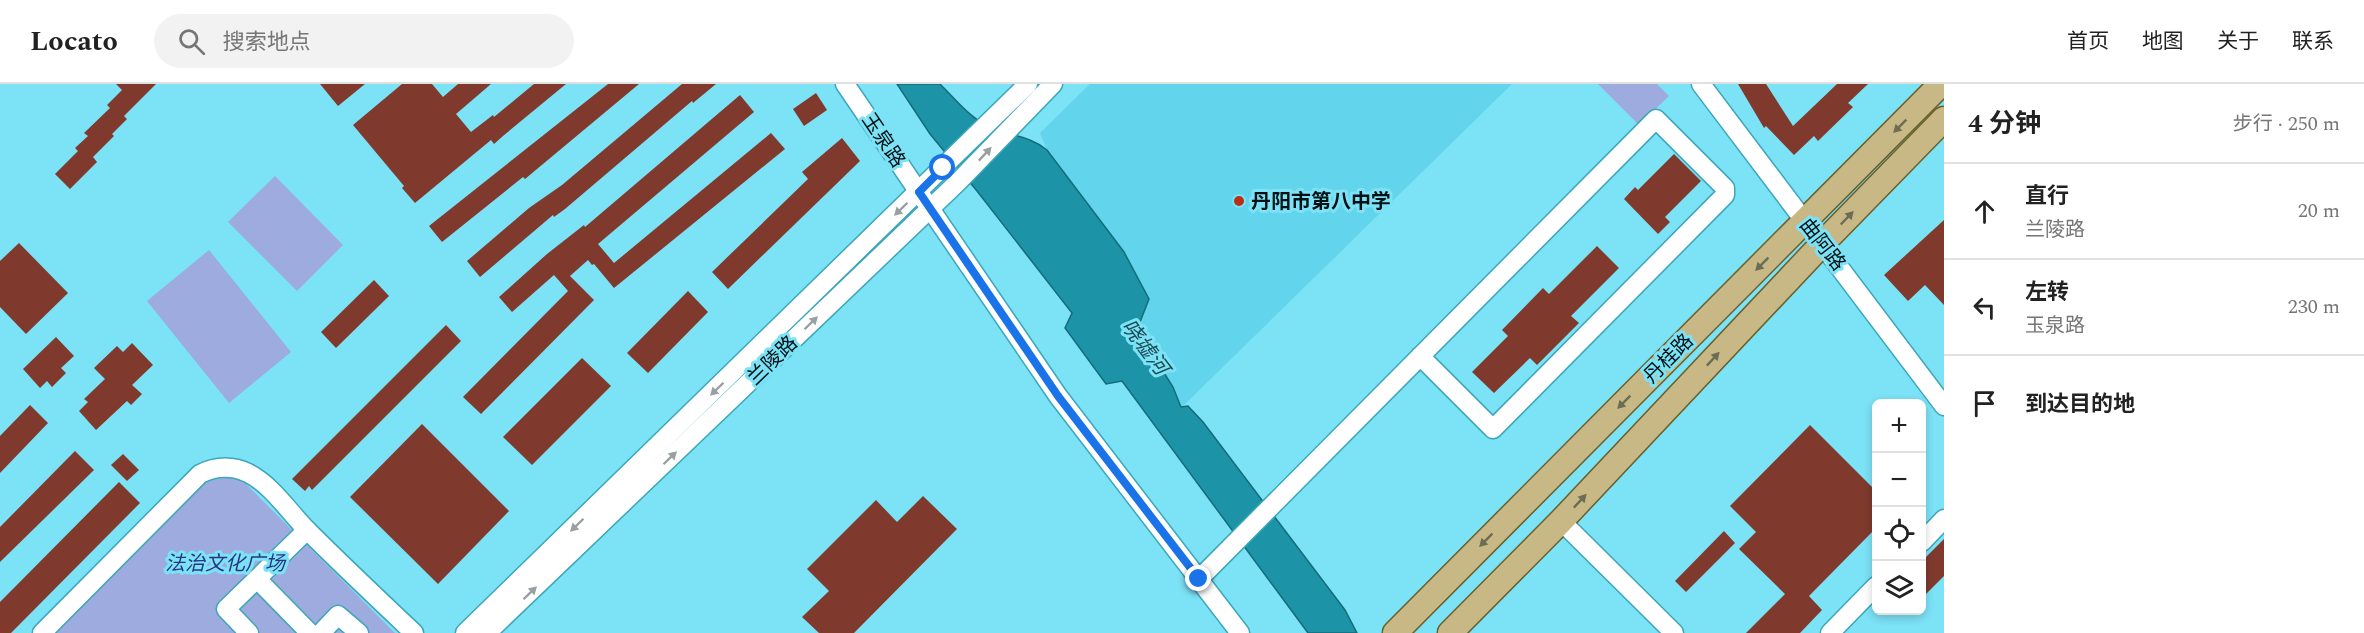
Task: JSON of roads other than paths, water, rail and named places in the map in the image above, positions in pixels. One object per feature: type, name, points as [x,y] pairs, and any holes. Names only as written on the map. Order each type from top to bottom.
[{"type":"main road","name":"丹桂路","points":[[1395,633],[1941,84]]},
{"type":"main road","name":"丹桂路","points":[[1450,633],[1561,521],[1823,243],[1944,119]]},
{"type":"street","name":"玉泉路","points":[[845,84],[1058,396],[1240,633]]},
{"type":"street","name":"兰陵路","points":[[465,633],[1028,84]]},
{"type":"street","name":"兰陵路","points":[[487,633],[959,181],[1053,84]]},
{"type":"street","name":"曲阿路","points":[[1701,84],[1944,406]]},
{"type":"street","points":[[1199,579],[1284,491],[1656,119],[1725,188],[1725,195],[1493,429],[1420,356]]},
{"type":"street","points":[[42,633],[200,474],[213,468],[230,467],[249,473],[265,486],[307,530],[414,633]]},
{"type":"street","points":[[1926,538],[1944,519]]},
{"type":"street","points":[[1561,521],[1674,633]]},
{"type":"street","points":[[249,633],[226,609],[307,530]]},
{"type":"street","points":[[257,579],[310,633]]},
{"type":"street","points":[[1830,633],[1872,590]]},
{"type":"street","points":[[321,633],[338,615],[359,633]]},
{"type":"water","name":"哓墟河","points":[[897,84],[940,84],[976,119],[997,130],[1034,142],[1047,150],[1124,252],[1149,299],[1140,322],[1141,336],[1173,387],[1181,407],[1188,406],[1203,422],[1345,610],[1357,633],[1308,633],[1122,381],[1106,384],[1065,328],[1072,313],[930,134]]},
{"type":"place","name":"丹阳市第八中学","points":[[1239,201]]},
{"type":"park label","name":"法治文化广场","points":[[225,563]]}]
